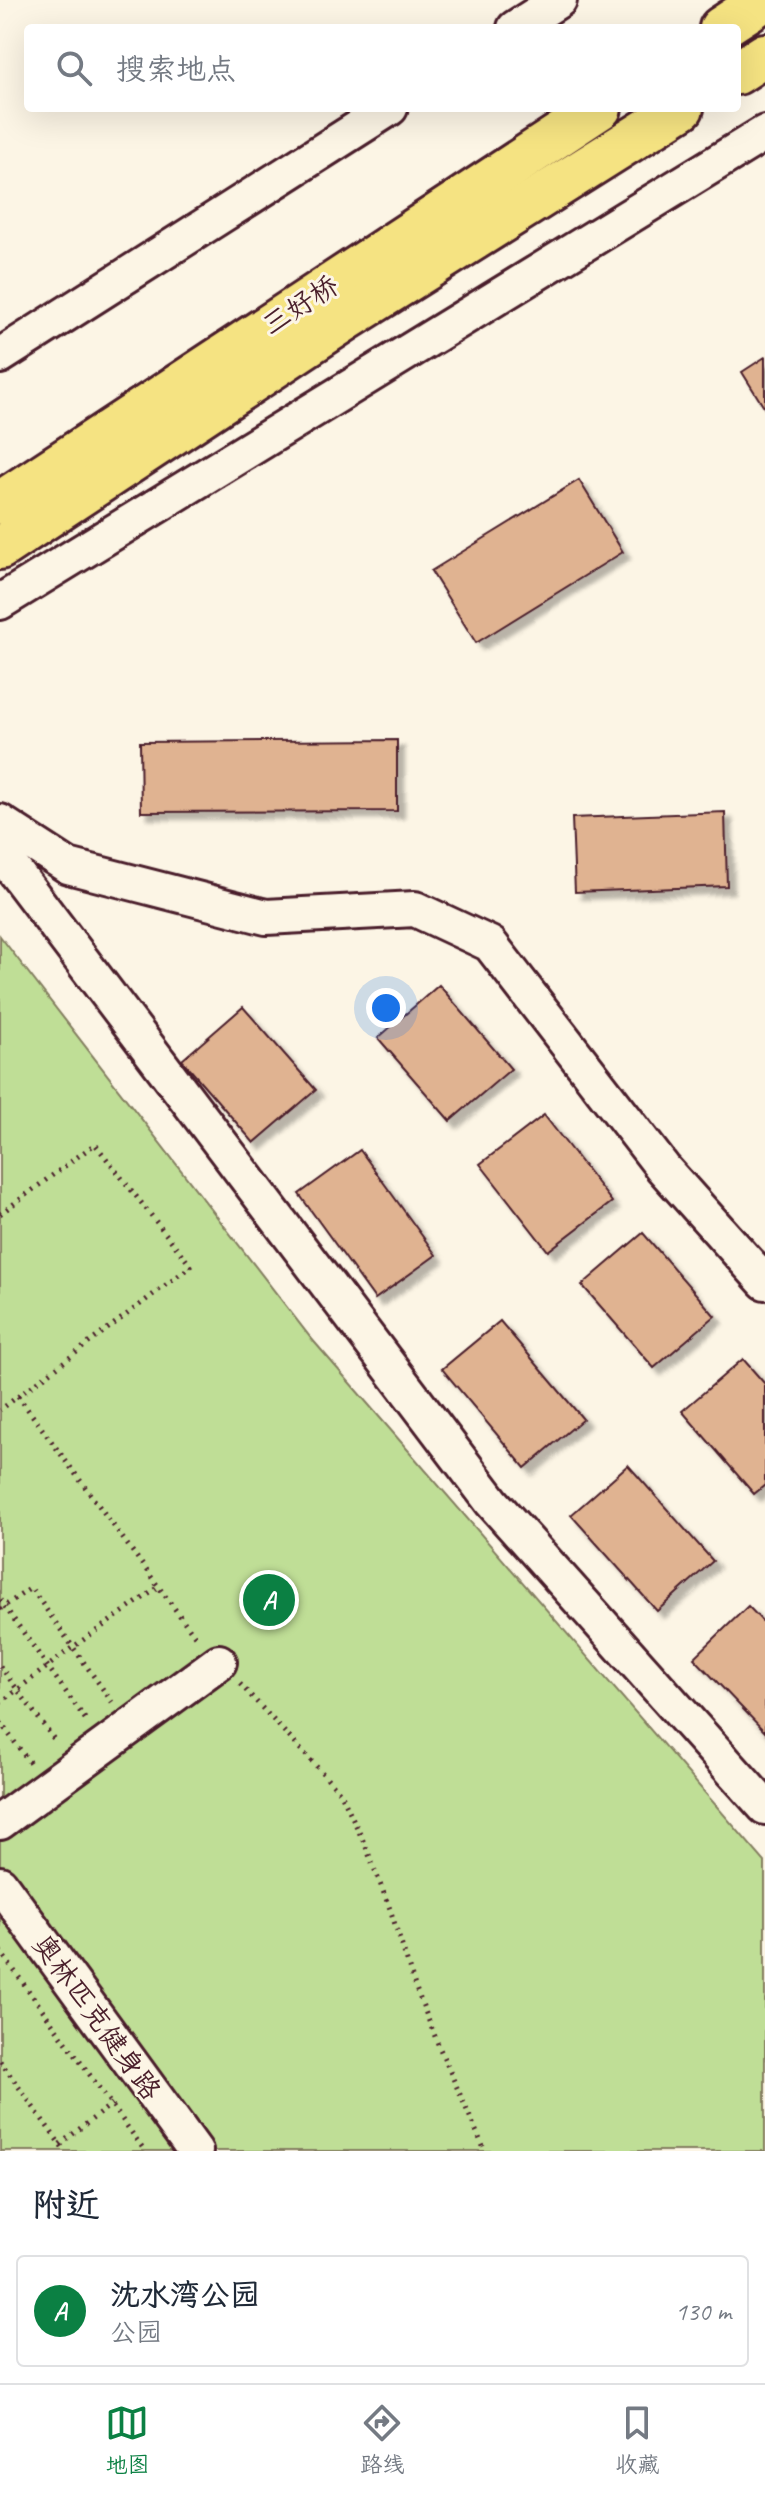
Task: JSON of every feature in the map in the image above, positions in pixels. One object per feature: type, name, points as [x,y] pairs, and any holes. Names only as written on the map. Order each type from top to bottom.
[{"type":"main road","points":[[727,24],[764,0]]},
{"type":"main road","points":[[741,70],[765,55]]},
{"type":"main road","name":"三好桥","points":[[0,503],[594,112]]},
{"type":"main road","points":[[0,548],[332,329],[676,112]]},
{"type":"street","points":[[521,24],[559,0]]},
{"type":"street","points":[[0,356],[384,112]]},
{"type":"street","points":[[0,602],[765,133]]},
{"type":"street","points":[[0,822],[68,866],[266,917],[415,909],[490,944],[663,1168],[765,1282]]},
{"type":"street","points":[[0,852],[492,1502],[765,1807]]},
{"type":"street","points":[[0,1822],[219,1662]]},
{"type":"street","name":"奥林匹克健身路","points":[[0,1884],[195,2151]]},
{"type":"path","points":[[0,1214],[95,1144],[191,1266],[0,1410]]},
{"type":"path","points":[[18,1396],[198,1640],[341,1793],[390,1909],[440,2049],[485,2151]]},
{"type":"path","points":[[0,1703],[159,1587]]},
{"type":"path","points":[[86,1721],[1,1605],[31,1588],[112,1703]]},
{"type":"path","points":[[0,1666],[57,1743]]},
{"type":"path","points":[[0,1722],[30,1763]]},
{"type":"path","points":[[0,1951],[145,2151]]},
{"type":"path","points":[[0,2061],[65,2151]]},
{"type":"path","points":[[60,2144],[111,2105]]},
{"type":"green space","points":[[0,936],[310,1337],[765,1862],[765,2151],[0,2151]]},
{"type":"building","points":[[765,357],[765,409],[742,372]]},
{"type":"building","points":[[579,480],[623,552],[476,643],[431,571]]},
{"type":"building","points":[[397,740],[397,811],[141,812],[140,742]]},
{"type":"building","points":[[725,812],[727,886],[575,892],[572,818]]},
{"type":"building","points":[[439,985],[511,1069],[450,1121],[378,1038]]},
{"type":"building","points":[[243,1007],[316,1090],[254,1143],[182,1060]]},
{"type":"building","points":[[544,1115],[612,1202],[548,1251],[480,1164]]},
{"type":"building","points":[[360,1150],[436,1255],[375,1299],[299,1194]]},
{"type":"building","points":[[643,1233],[715,1316],[654,1368],[582,1285]]},
{"type":"building","points":[[500,1321],[583,1419],[525,1468],[442,1369]]},
{"type":"building","points":[[743,1359],[765,1384],[765,1485],[754,1494],[682,1411]]},
{"type":"building","points":[[628,1465],[713,1561],[657,1611],[571,1515]]},
{"type":"building","points":[[748,1606],[765,1624],[765,1732],[694,1658]]},
{"type":"place","name":"沈水湾公园","points":[[269,1600]]}]
